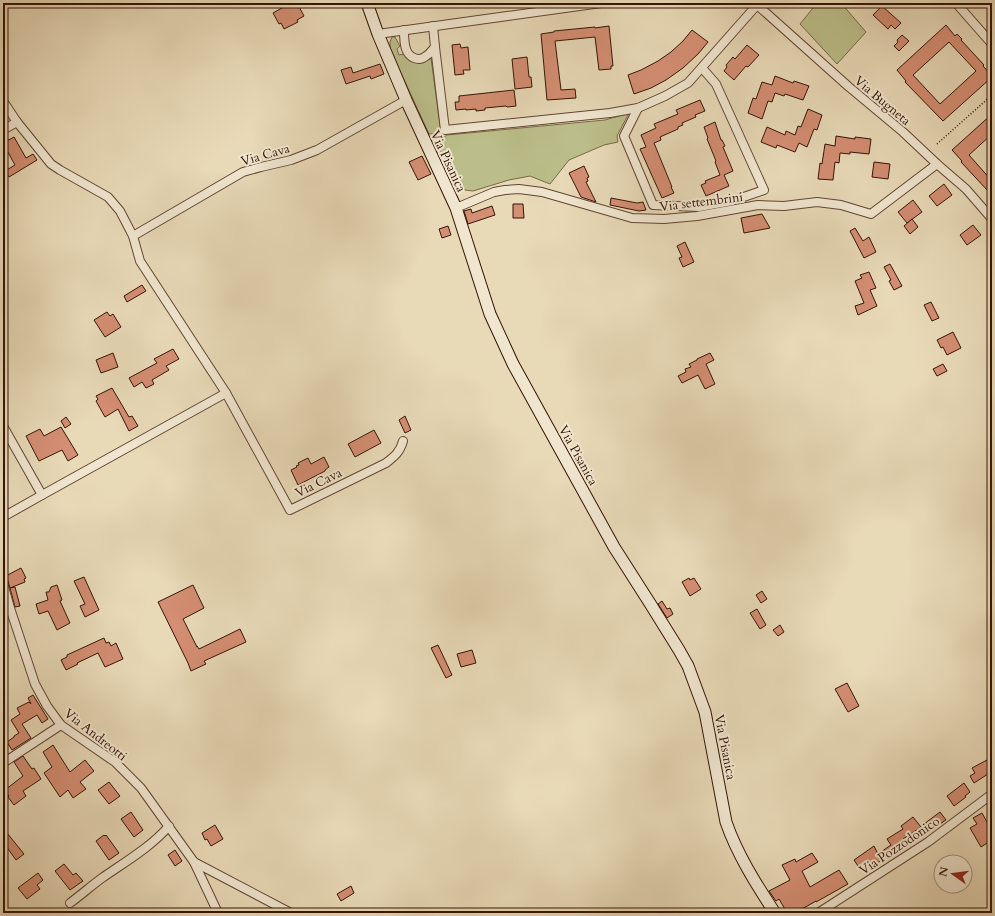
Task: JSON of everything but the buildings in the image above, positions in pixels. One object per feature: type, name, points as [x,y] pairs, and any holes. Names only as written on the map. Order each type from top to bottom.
[{"type":"street","name":"Via Pisanica","points":[[367,3],[378,34],[406,100],[456,208],[490,314],[513,364],[614,547],[688,666],[705,712],[726,822],[731,837],[754,880],[775,913]]},
{"type":"street","points":[[378,34],[573,5],[601,3]]},
{"type":"street","points":[[956,3],[992,44]]},
{"type":"street","points":[[433,26],[445,130],[610,114],[638,108],[665,96],[688,83],[756,4]]},
{"type":"street","name":"Via Bugneta","points":[[756,4],[966,189],[992,219]]},
{"type":"street","points":[[404,30],[406,50],[413,58],[424,58],[428,56],[435,47]]},
{"type":"street","points":[[638,108],[624,136],[653,206],[700,207],[732,201],[764,190],[716,84],[702,68]]},
{"type":"street","name":"Via Cava","points":[[3,100],[17,122],[51,164],[108,197],[120,211],[133,236],[140,260],[226,393],[290,510],[386,463],[395,456],[404,441]]},
{"type":"street","name":"Via Cava","points":[[133,236],[243,172],[261,166],[291,160],[317,150],[406,100]]},
{"type":"street","points":[[3,130],[17,122]]},
{"type":"street","name":"Via settembrini","points":[[456,208],[494,192],[519,189],[542,192],[632,218],[664,219],[697,216],[758,205],[784,206],[817,202],[841,204],[872,214],[937,164]]},
{"type":"street","points":[[3,517],[226,393]]},
{"type":"street","points":[[3,426],[42,495]]},
{"type":"street","name":"Via Andreotti","points":[[3,583],[35,684],[47,706],[60,725],[115,762],[141,788],[194,862],[291,913]]},
{"type":"street","points":[[3,763],[60,725]]},
{"type":"street","name":"Via Pozzodonico","points":[[818,913],[928,842],[992,794]]},
{"type":"street","points":[[70,903],[99,880],[151,843],[169,826]]},
{"type":"street","points":[[194,862],[218,913]]},
{"type":"path","points":[[937,144],[992,95]]},
{"type":"green space","points":[[817,3],[841,3],[866,32],[837,64],[800,24]]},
{"type":"green space","points":[[392,37],[395,37],[400,46],[397,49],[399,55],[403,54],[413,62],[423,62],[431,58],[441,133],[429,134],[390,49]]},
{"type":"green space","points":[[629,113],[617,136],[618,142],[604,145],[569,160],[550,184],[530,176],[509,180],[473,191],[465,190],[435,143],[447,135],[605,120]]}]
